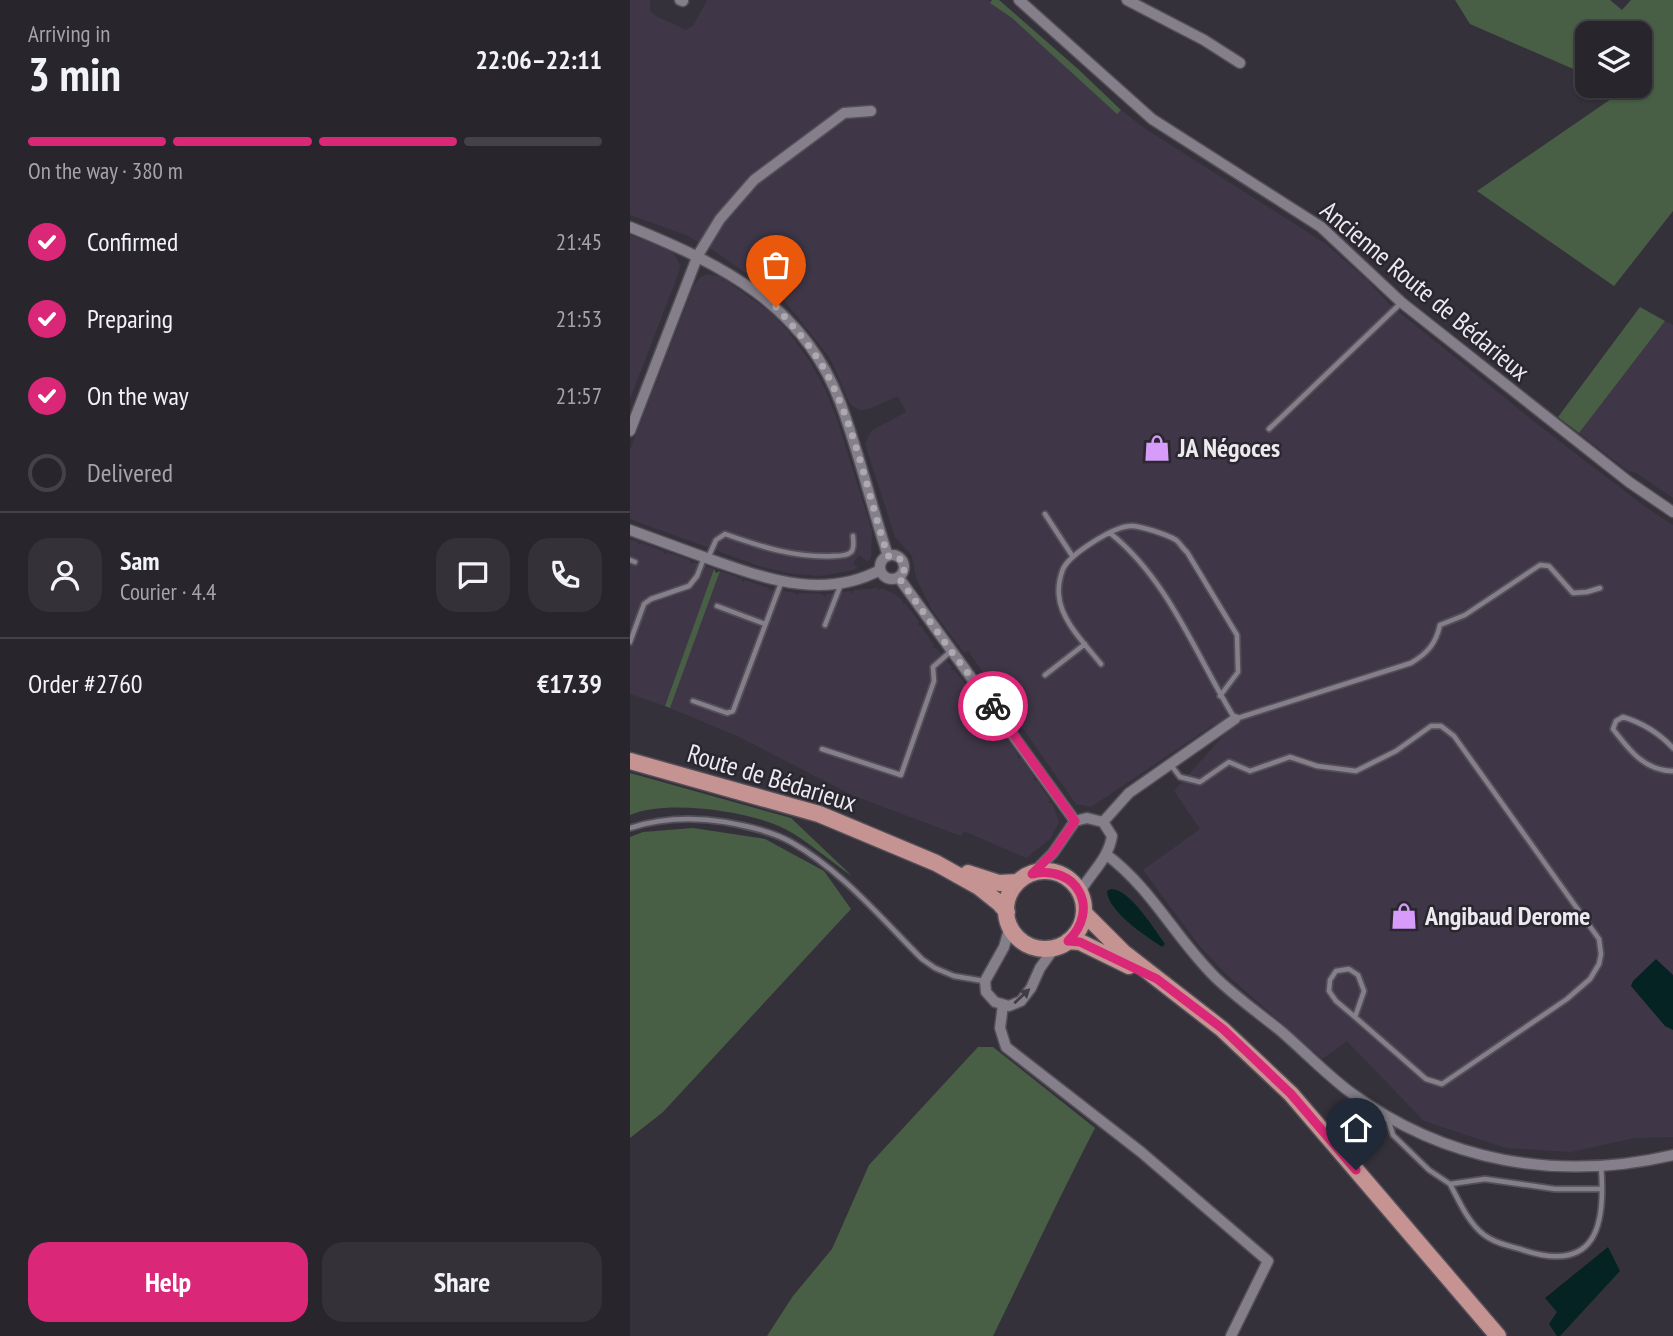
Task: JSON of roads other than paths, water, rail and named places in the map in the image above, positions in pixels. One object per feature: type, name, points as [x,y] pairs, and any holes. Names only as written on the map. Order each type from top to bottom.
[{"type":"main road","name":"Route de Bédarieux","points":[[630,761],[819,814],[936,863],[999,883],[1025,878]]},
{"type":"main road","name":"Route de Bédarieux","points":[[936,863],[979,887],[999,903],[1009,919]]},
{"type":"main road","points":[[1061,944],[1076,933],[1084,913],[1080,892],[1074,883],[1054,872],[1025,878],[1008,901],[1009,919],[1016,935],[1034,947],[1080,942],[1157,979]]},
{"type":"main road","points":[[1084,913],[1123,953],[1223,1029],[1291,1094],[1498,1336]]},
{"type":"street","name":"Ancienne Route de Bédarieux","points":[[1019,0],[1152,119],[1321,227],[1402,302],[1597,457],[1673,512]]},
{"type":"street","points":[[1127,0],[1204,40],[1240,63]]},
{"type":"street","points":[[630,431],[698,255],[720,219],[754,180],[844,113],[871,111]]},
{"type":"street","points":[[630,227],[698,255],[763,296],[803,338],[822,365],[840,402],[888,556]]},
{"type":"street","points":[[630,530],[781,583],[826,585],[859,580],[880,570]]},
{"type":"street","points":[[888,556],[897,556],[903,562],[904,570],[895,580],[886,578],[880,570],[881,562],[888,556]]},
{"type":"street","points":[[899,578],[1075,821]]},
{"type":"street","points":[[1103,822],[1129,793],[1235,719]]},
{"type":"street","points":[[1025,878],[1053,853],[1075,821],[1087,818],[1103,822],[1112,836],[1107,855],[1089,876],[1080,892]]},
{"type":"street","points":[[1107,855],[1142,886],[1216,978],[1350,1092],[1416,1132],[1469,1153],[1514,1164],[1601,1166],[1649,1161],[1673,1155]]},
{"type":"street","points":[[1009,919],[1004,947],[985,981],[986,992],[990,998],[1003,1005],[1015,1004],[1026,996],[1040,968],[1061,944]]},
{"type":"street","points":[[1003,1005],[1000,1028],[1006,1047],[1141,1152],[1268,1261],[1231,1336]]},
{"type":"lane","points":[[1269,429],[1402,302]]},
{"type":"lane","points":[[1045,514],[1073,557]]},
{"type":"lane","points":[[1101,664],[1076,632],[1061,606],[1059,595],[1064,568],[1073,557],[1110,533],[1130,526],[1145,528],[1177,541],[1237,635],[1238,672],[1220,696]]},
{"type":"lane","points":[[1110,533],[1126,546],[1153,578],[1235,719],[1411,663],[1424,656],[1431,648],[1440,625],[1465,615],[1540,565],[1549,566],[1573,593],[1600,588]]},
{"type":"lane","points":[[630,642],[644,604],[651,598],[689,586],[716,540],[725,534],[778,552],[819,557],[851,552],[853,536]]},
{"type":"lane","points":[[693,701],[726,713],[733,711],[781,583]]},
{"type":"lane","points":[[825,625],[841,583]]},
{"type":"lane","points":[[717,606],[765,624]]},
{"type":"lane","points":[[1045,675],[1085,644]]},
{"type":"lane","points":[[822,750],[901,775],[934,681],[933,667],[951,651]]},
{"type":"lane","points":[[1673,748],[1652,730],[1636,721],[1623,717],[1616,721],[1613,729],[1641,760],[1658,771],[1673,771]]},
{"type":"lane","points":[[1170,765],[1180,776],[1199,782],[1229,762],[1250,771],[1290,757],[1317,766],[1356,771],[1396,751],[1432,726],[1441,726],[1454,736],[1599,939],[1599,964],[1590,979],[1567,999],[1441,1084],[1426,1079],[1336,1001],[1329,991],[1330,980],[1336,971],[1349,969],[1358,975],[1364,991],[1355,1017]]},
{"type":"lane","points":[[630,828],[654,820],[706,819],[743,825],[789,841],[816,858],[845,883],[922,959],[954,976],[985,981]]},
{"type":"lane","points":[[1386,1115],[1393,1135],[1429,1170],[1450,1184],[1466,1213],[1482,1234],[1497,1242],[1545,1257],[1567,1256],[1584,1248],[1597,1232],[1602,1208],[1601,1166]]},
{"type":"lane","points":[[1450,1184],[1485,1179],[1555,1189],[1601,1189]]},
{"type":"place","name":"JA Négoces","points":[[1157,448]]},
{"type":"place","name":"Angibaud Derome","points":[[1404,916]]}]
